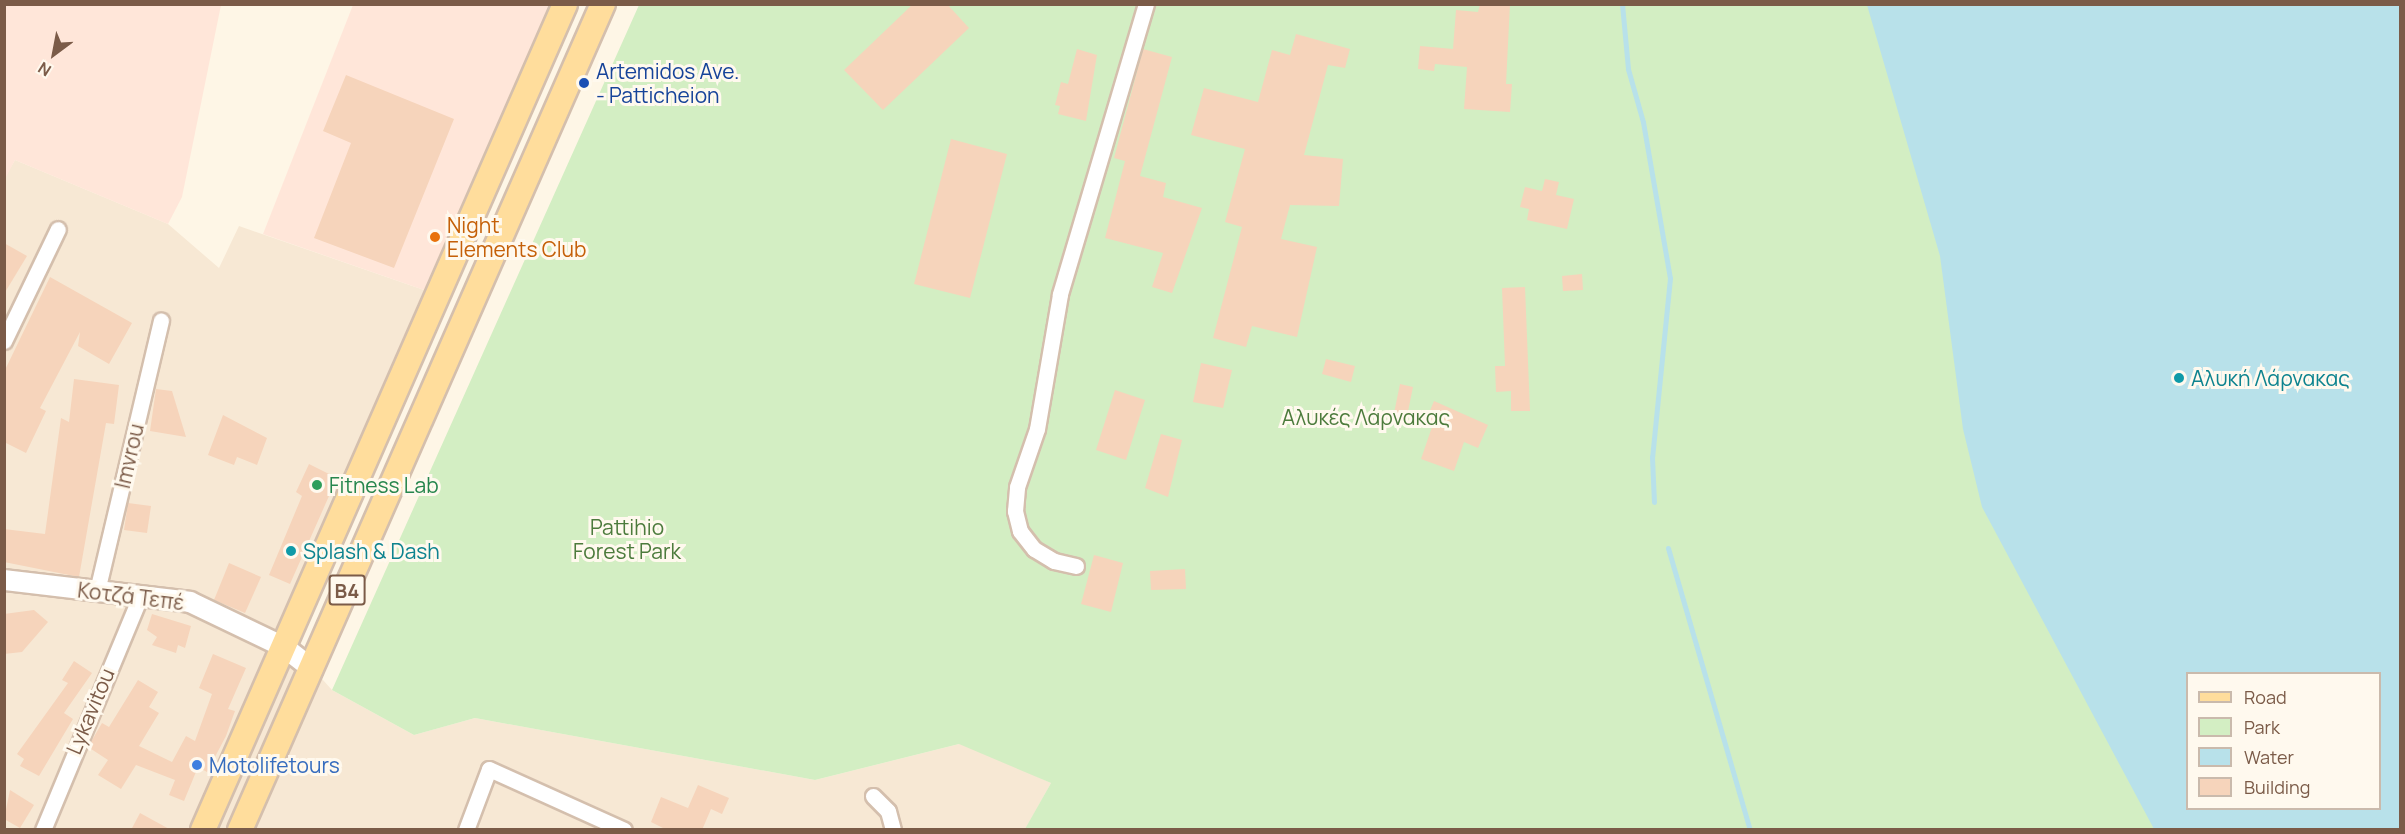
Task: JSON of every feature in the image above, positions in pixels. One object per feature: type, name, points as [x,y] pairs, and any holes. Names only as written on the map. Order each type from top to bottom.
[{"type":"main road","name":"B4","points":[[203,830],[565,4]]},
{"type":"main road","name":"B4","points":[[240,830],[603,4]]},
{"type":"street","points":[[1076,566],[1054,561],[1034,549],[1020,531],[1015,511],[1017,487],[1037,429],[1060,294],[1144,6]]},
{"type":"street","points":[[4,341],[58,229]]},
{"type":"street","name":"Imvrou","points":[[97,591],[161,320]]},
{"type":"street","name":"Κοτζά Τεπέ","points":[[4,580],[190,602],[284,647],[312,669]]},
{"type":"street","name":"Lykavitou","points":[[43,830],[141,595]]},
{"type":"street","points":[[466,830],[489,769],[624,830]]},
{"type":"street","points":[[873,796],[888,811],[892,830]]},
{"type":"shaded area","points":[[5,4],[221,5],[182,197],[168,224],[15,160],[5,179]]},
{"type":"shaded area","points":[[353,5],[550,5],[424,290],[263,234]]},
{"type":"shaded area","points":[[15,160],[168,224],[219,268],[239,226],[424,290],[277,629],[332,690],[414,735],[475,718],[815,780],[963,743],[1051,783],[1025,830],[5,830],[4,179]]},
{"type":"green space","name":"Αλυκές Λάρνακας","points":[[639,5],[2400,5],[2400,829],[1025,829],[1051,783],[959,744],[815,780],[475,718],[414,735],[332,690]]},
{"type":"water","name":"Αλυκή Λάρνακας","points":[[1867,5],[2400,5],[2400,829],[2154,829],[1982,507],[1963,429],[1940,256]]},
{"type":"building","points":[[913,4],[947,4],[969,28],[883,110],[844,70]]},
{"type":"building","points":[[1480,4],[1510,4],[1506,84],[1512,84],[1510,112],[1464,109],[1467,67],[1435,64],[1434,71],[1418,69],[1420,46],[1453,49],[1456,10],[1478,12]]},
{"type":"building","points":[[1296,34],[1350,49],[1345,68],[1328,65],[1304,155],[1343,159],[1339,206],[1290,205],[1281,239],[1317,247],[1297,337],[1252,326],[1246,347],[1213,338],[1242,227],[1225,222],[1245,149],[1191,135],[1204,88],[1258,102],[1272,50],[1290,55]]},
{"type":"building","points":[[1077,49],[1097,55],[1086,121],[1058,114],[1060,106],[1055,105],[1061,82],[1068,84]]},
{"type":"building","points":[[1143,49],[1172,57],[1140,176],[1166,183],[1163,197],[1202,208],[1172,293],[1152,287],[1163,253],[1105,238],[1125,161],[1114,158]]},
{"type":"building","points":[[346,75],[454,119],[394,268],[314,238],[351,143],[323,131]]},
{"type":"building","points":[[951,139],[1007,154],[970,298],[914,284]]},
{"type":"building","points":[[1545,179],[1559,182],[1556,195],[1574,199],[1567,229],[1527,220],[1529,209],[1520,207],[1525,187],[1542,191]]},
{"type":"building","points":[[4,243],[27,256],[4,294]]},
{"type":"building","points":[[1582,274],[1583,290],[1563,291],[1562,276]]},
{"type":"building","points":[[50,277],[132,323],[109,364],[78,346],[80,332],[40,408],[46,411],[26,453],[4,442],[4,372]]},
{"type":"building","points":[[1525,287],[1530,411],[1511,411],[1511,391],[1496,392],[1495,366],[1505,366],[1502,288]]},
{"type":"building","points":[[1326,359],[1355,366],[1351,382],[1322,374]]},
{"type":"building","points":[[1201,363],[1232,370],[1223,408],[1193,402]]},
{"type":"building","points":[[74,379],[119,385],[114,424],[106,423],[79,577],[4,562],[4,529],[45,534],[61,418],[69,422]]},
{"type":"building","points":[[1400,384],[1413,387],[1406,421],[1393,418]]},
{"type":"building","points":[[156,389],[172,391],[186,437],[150,431]]},
{"type":"building","points":[[1115,390],[1145,400],[1126,460],[1096,450]]},
{"type":"building","points":[[1434,401],[1488,425],[1478,448],[1464,442],[1454,471],[1421,459],[1432,427],[1424,425]]},
{"type":"building","points":[[223,415],[267,438],[257,465],[237,457],[234,465],[208,455]]},
{"type":"building","points":[[1161,434],[1182,440],[1168,497],[1145,488]]},
{"type":"building","points":[[309,464],[337,478],[290,584],[269,575],[302,496],[296,492]]},
{"type":"building","points":[[128,503],[151,506],[147,533],[124,530]]},
{"type":"building","points":[[1094,555],[1123,563],[1111,612],[1081,604]]},
{"type":"building","points":[[229,563],[261,577],[245,613],[214,600]]},
{"type":"building","points":[[1185,569],[1186,589],[1151,590],[1150,571]]},
{"type":"building","points":[[34,610],[48,622],[22,652],[4,654],[4,614]]},
{"type":"building","points":[[152,614],[191,626],[185,648],[178,645],[176,653],[152,645],[157,637],[147,630]]},
{"type":"building","points":[[213,654],[246,668],[228,709],[235,711],[226,736],[207,772],[198,767],[184,801],[169,795],[175,780],[136,765],[121,789],[98,775],[108,760],[88,747],[102,723],[109,727],[138,680],[158,692],[149,707],[159,713],[139,746],[172,762],[186,736],[195,741],[212,694],[199,688]]},
{"type":"building","points":[[74,661],[92,673],[64,713],[73,719],[39,776],[20,766],[24,759],[17,754],[68,683],[62,680]]},
{"type":"building","points":[[698,785],[729,798],[722,814],[711,809],[702,830],[667,830],[651,822],[661,797],[688,808]]},
{"type":"building","points":[[10,790],[34,805],[20,828],[4,819]]},
{"type":"building","points":[[140,813],[171,830],[131,830]]},
{"type":"waterway","points":[[1622,4],[1628,69],[1643,122],[1670,278],[1652,457],[1654,502]]},
{"type":"waterway","points":[[1668,548],[1750,830]]},
{"type":"place","name":"Artemidos Ave. - Patticheion","points":[[584,83]]},
{"type":"place","name":"Night Elements Club","points":[[435,237]]},
{"type":"place","name":"Αλυκή Λάρνακας","points":[[2179,378]]},
{"type":"place","name":"Fitness Lab","points":[[317,485]]},
{"type":"place","name":"Splash & Dash","points":[[291,551]]},
{"type":"place","name":"Motolifetours","points":[[197,765]]},
{"type":"park label","name":"Pattihio Forest Park","points":[[627,539]]}]
